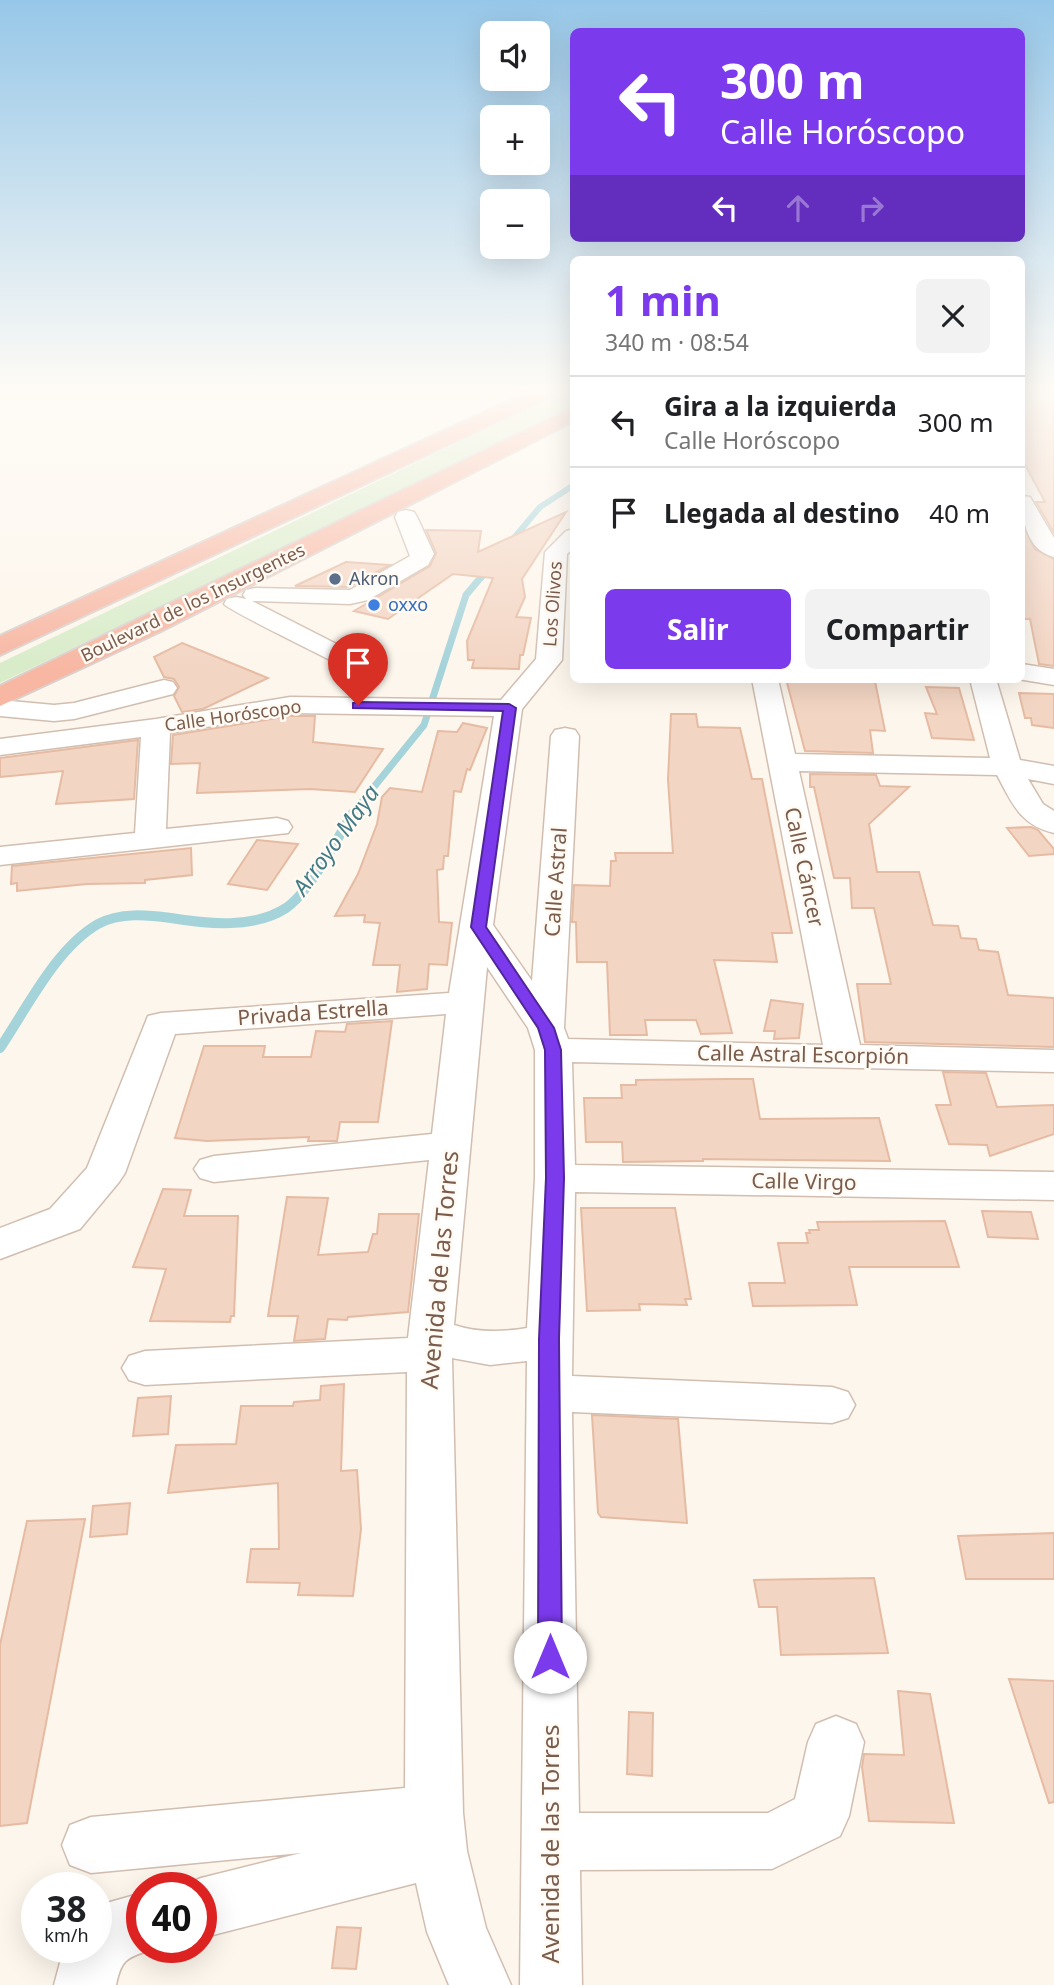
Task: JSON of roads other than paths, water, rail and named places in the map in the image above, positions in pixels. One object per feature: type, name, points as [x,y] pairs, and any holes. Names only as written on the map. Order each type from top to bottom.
[{"type":"highway","name":"Boulevard de los Insurgentes","points":[[0,645],[349,484]]},
{"type":"highway","name":"Boulevard de los Insurgentes","points":[[0,697],[139,631],[433,484]]},
{"type":"highway","points":[[0,708],[139,631],[245,600],[469,484]]},
{"type":"street","points":[[1025,509],[1040,544]]},
{"type":"street","points":[[245,600],[359,595],[420,560],[422,554],[405,517]]},
{"type":"street","name":"Los Olivos","points":[[509,708],[562,660],[556,552],[570,539]]},
{"type":"street","points":[[245,600],[260,613],[347,659]]},
{"type":"street","points":[[1025,672],[1054,677]]},
{"type":"street","name":"Calle Cáncer","points":[[766,683],[844,1056]]},
{"type":"street","points":[[984,683],[1007,767],[1031,810],[1054,824]]},
{"type":"street","points":[[0,708],[54,713],[74,711],[164,688]]},
{"type":"street","name":"Calle Horóscopo","points":[[0,747],[156,727],[290,705],[509,708]]},
{"type":"street","name":"Avenida de las Torres","points":[[480,1985],[457,1932],[436,1832],[430,1344],[465,1002],[509,708]]},
{"type":"street","points":[[150,839],[156,727]]},
{"type":"street","name":"Calle Astral","points":[[550,1039],[565,736]]},
{"type":"street","points":[[781,762],[1007,767],[1054,775]]},
{"type":"street","points":[[0,856],[277,827]]},
{"type":"street","points":[[478,927],[550,1039]]},
{"type":"street","name":"Privada Estrella","points":[[0,1244],[65,1219],[105,1173],[161,1024],[465,1002]]},
{"type":"street","name":"Avenida de las Torres","points":[[550,1039],[555,1178],[549,1339],[551,1985]]},
{"type":"street","name":"Calle Astral Escorpión","points":[[550,1039],[844,1056],[1054,1061]]},
{"type":"street","points":[[214,1169],[450,1144]]},
{"type":"street","name":"Calle Virgo","points":[[555,1178],[1054,1186]]},
{"type":"street","points":[[145,1368],[430,1344],[455,1344],[486,1350],[524,1347],[549,1339]]},
{"type":"street","points":[[550,1393],[832,1405]]},
{"type":"street","points":[[551,1842],[772,1841],[820,1816],[836,1742]]},
{"type":"street","points":[[91,1844],[436,1832]]},
{"type":"street","points":[[217,1904],[415,1854],[436,1832]]},
{"type":"street","points":[[85,1985],[91,1957],[125,1927]]},
{"type":"waterway","name":"Arroyo Maya","points":[[508,545],[540,507],[570,488]]},
{"type":"waterway","name":"Arroyo Maya","points":[[481,578],[490,567]]},
{"type":"waterway","name":"Arroyo Maya","points":[[352,814],[424,725],[466,595],[482,576]]},
{"type":"waterway","name":"Arroyo Maya","points":[[0,1048],[56,963],[69,948],[98,924],[134,915],[230,923],[273,915],[286,908],[304,890],[353,813]]},
{"type":"place","name":"Akron","points":[[335,579]]},
{"type":"place","name":"oxxo","points":[[374,605]]}]
